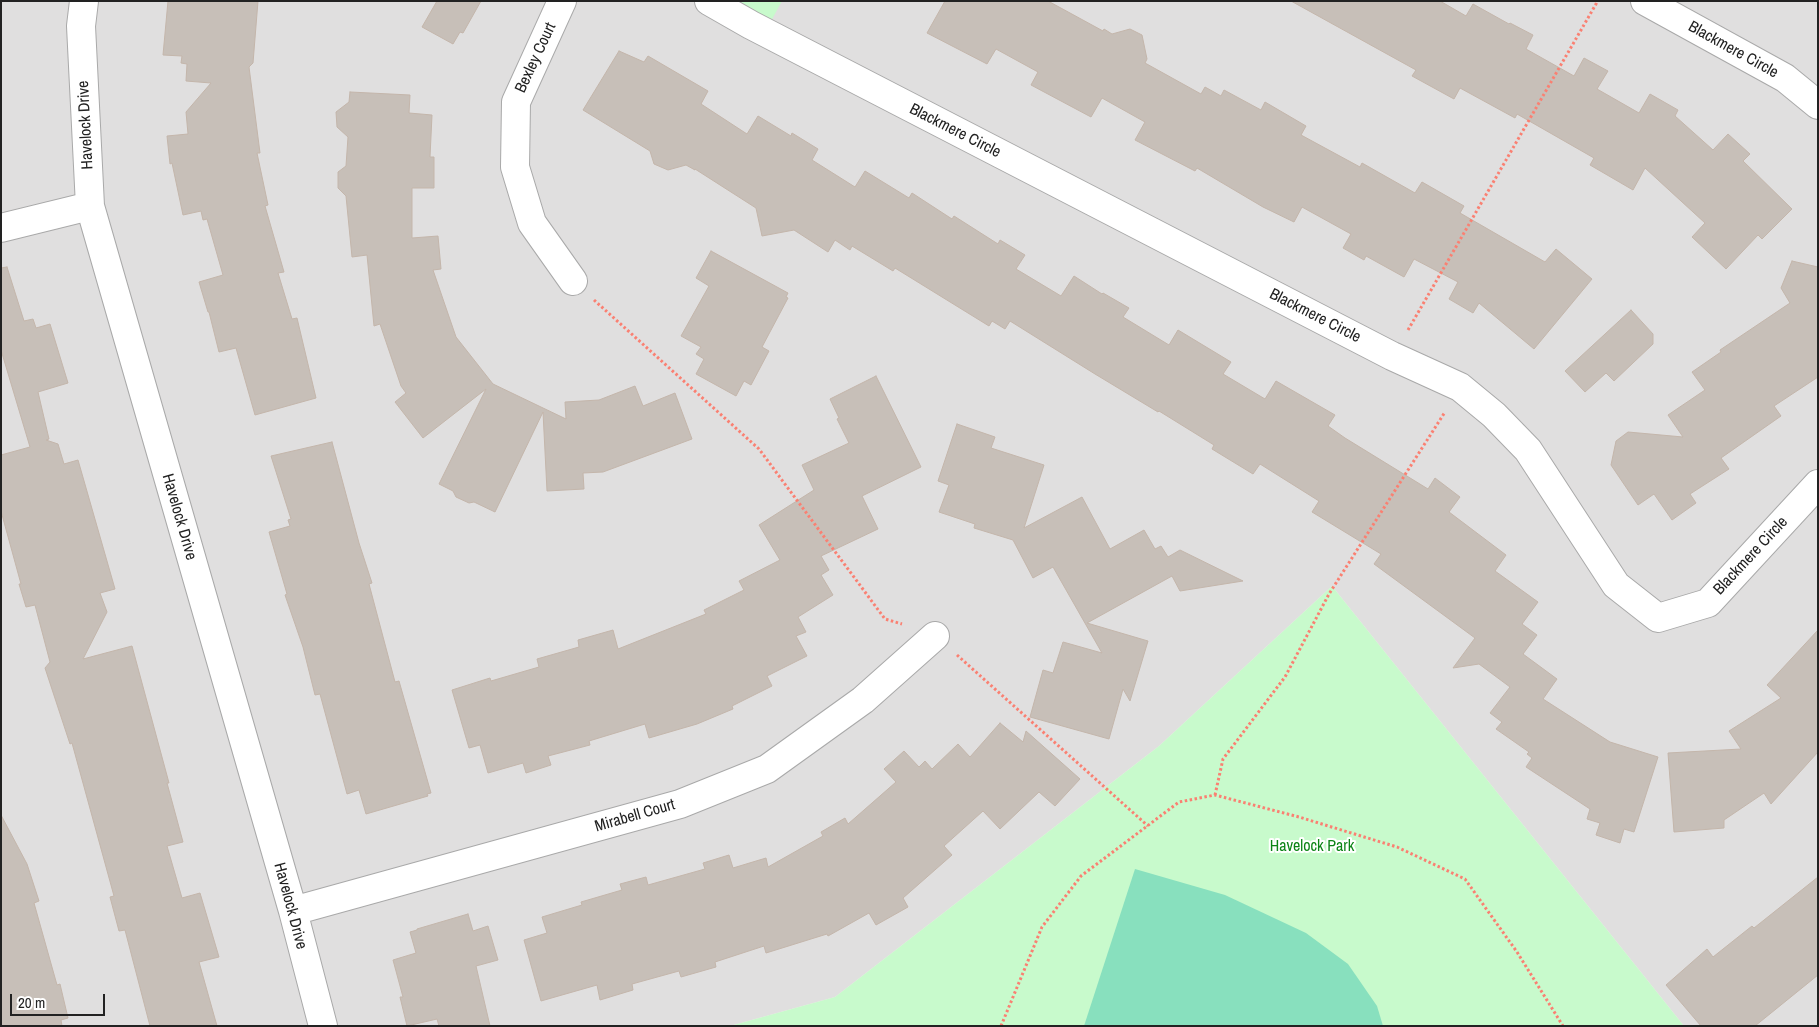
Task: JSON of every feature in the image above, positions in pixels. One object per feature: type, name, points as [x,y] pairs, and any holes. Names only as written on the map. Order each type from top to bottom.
[{"type":"street","name":"Havelock Drive","points":[[84,1],[81,26],[90,206],[292,911],[322,1026]]},
{"type":"street","name":"Bexley Court","points":[[562,1],[516,102],[516,167],[532,223],[573,280]]},
{"type":"street","name":"Blackmere Circle","points":[[709,1],[759,30],[1392,356],[1460,387],[1494,415],[1528,450],[1616,585],[1658,618],[1708,603],[1818,484]]},
{"type":"street","name":"Blackmere Circle","points":[[1645,1],[1785,78],[1818,104]]},
{"type":"street","points":[[1,228],[90,206]]},
{"type":"street","name":"Mirabell Court","points":[[292,911],[680,804],[767,769],[863,700],[935,636]]},
{"type":"path","points":[[1392,356],[1592,13],[1597,1]]},
{"type":"path","points":[[573,280],[759,449],[885,619],[935,636],[1148,826]]},
{"type":"path","points":[[1215,795],[1223,759],[1285,677],[1329,594],[1460,387]]},
{"type":"path","points":[[1001,1026],[1042,927],[1081,876],[1179,802],[1215,795],[1299,817],[1397,847],[1465,879],[1517,952],[1563,1026]]},
{"type":"shaded area","points":[[1,1],[1818,1],[1818,1026],[1684,1026],[1332,586],[1159,746],[835,997],[730,1026],[1,1026]]},
{"type":"green space","points":[[735,1],[782,1],[770,23]]},
{"type":"green space","name":"Havelock Park","points":[[1332,586],[1684,1026],[730,1026],[835,997],[1159,746]]},
{"type":"green space","points":[[1135,869],[1225,895],[1306,933],[1348,964],[1377,1006],[1383,1026],[1084,1026]]},
{"type":"building","points":[[168,1],[258,1],[253,63],[249,67],[260,153],[257,153],[268,205],[265,206],[284,272],[278,273],[292,319],[297,318],[316,398],[255,415],[236,348],[219,352],[199,282],[223,275],[207,219],[203,220],[201,211],[183,215],[172,163],[170,164],[167,136],[188,134],[186,112],[211,83],[186,81],[187,64],[181,63],[182,56],[163,55]]},
{"type":"building","points":[[437,1],[481,1],[463,33],[460,32],[453,44],[422,27]]},
{"type":"building","points":[[945,1],[1048,1],[1103,31],[1104,29],[1112,34],[1130,29],[1142,35],[1147,59],[1145,63],[1201,94],[1205,87],[1221,96],[1224,90],[1261,110],[1265,102],[1306,126],[1301,135],[1360,167],[1362,163],[1415,193],[1422,182],[1464,206],[1460,213],[1545,262],[1556,249],[1592,279],[1534,349],[1479,303],[1473,313],[1449,299],[1458,282],[1414,259],[1404,277],[1366,256],[1364,260],[1343,248],[1351,234],[1302,207],[1294,222],[1263,207],[1197,168],[1195,171],[1135,140],[1145,122],[1102,98],[1091,117],[1031,85],[1038,72],[996,49],[987,64],[927,33]]},
{"type":"building","points":[[1291,1],[1440,1],[1466,16],[1473,4],[1533,35],[1526,49],[1574,76],[1584,58],[1608,71],[1597,89],[1639,113],[1650,94],[1678,110],[1675,116],[1713,150],[1728,134],[1750,154],[1743,161],[1792,209],[1762,239],[1758,235],[1726,269],[1692,237],[1705,223],[1645,168],[1633,190],[1590,165],[1594,158],[1517,114],[1515,118],[1460,88],[1454,99],[1412,76],[1416,70]]},
{"type":"building","points":[[619,51],[644,62],[648,56],[708,91],[701,104],[747,134],[758,116],[791,136],[792,133],[818,149],[812,160],[855,187],[865,171],[909,198],[912,193],[952,219],[954,216],[998,244],[1000,240],[1025,255],[1016,269],[1061,296],[1074,276],[1129,308],[1123,317],[1169,345],[1178,330],[1231,362],[1223,374],[1265,399],[1276,381],[1335,415],[1328,426],[1345,438],[1428,489],[1435,478],[1460,497],[1449,512],[1506,555],[1495,571],[1538,602],[1522,624],[1537,635],[1523,654],[1557,679],[1543,699],[1610,742],[1658,757],[1634,832],[1624,829],[1620,843],[1596,835],[1600,823],[1587,819],[1590,809],[1526,767],[1532,758],[1527,754],[1529,752],[1496,729],[1502,722],[1490,713],[1510,687],[1479,664],[1453,668],[1475,638],[1374,564],[1381,554],[1312,512],[1319,501],[1260,464],[1253,474],[1212,449],[1214,445],[1010,321],[1005,329],[992,321],[989,326],[895,268],[893,271],[852,246],[850,250],[835,240],[828,252],[794,230],[762,236],[756,208],[686,165],[668,170],[654,164],[650,151],[583,110]]},
{"type":"building","points":[[350,92],[410,95],[409,113],[432,115],[430,157],[434,157],[434,188],[412,188],[412,238],[438,236],[441,269],[433,270],[456,337],[493,384],[566,419],[565,402],[599,400],[635,386],[643,406],[675,393],[692,439],[603,472],[583,473],[584,489],[547,491],[543,412],[495,512],[474,502],[469,503],[456,497],[453,491],[439,484],[486,389],[423,438],[395,402],[406,393],[401,386],[380,324],[374,326],[367,255],[352,257],[346,196],[338,188],[338,172],[346,166],[348,137],[337,127],[336,112],[349,102]]},
{"type":"building","points":[[711,251],[788,293],[786,297],[788,298],[762,347],[769,351],[751,385],[744,381],[736,396],[696,374],[704,359],[696,354],[701,347],[681,336],[709,286],[696,278]]},
{"type":"building","points":[[1792,261],[1818,267],[1818,377],[1774,406],[1781,416],[1721,458],[1729,469],[1690,494],[1696,503],[1672,520],[1654,494],[1638,505],[1611,465],[1616,441],[1628,432],[1683,437],[1668,415],[1705,390],[1692,372],[1721,352],[1720,350],[1790,303],[1781,288]]},
{"type":"building","points":[[7,267],[24,321],[33,319],[36,328],[50,324],[68,383],[38,392],[49,439],[46,440],[58,444],[64,464],[78,460],[115,589],[100,593],[107,612],[83,659],[132,646],[183,842],[167,846],[182,898],[200,893],[219,957],[199,962],[217,1026],[150,1026],[125,930],[119,931],[110,897],[114,896],[72,743],[70,744],[45,668],[50,662],[35,605],[26,607],[19,584],[21,584],[1,511],[1,455],[30,447],[1,350],[1,268]]},
{"type":"building","points":[[1631,310],[1653,334],[1653,344],[1614,381],[1606,373],[1585,392],[1565,371]]},
{"type":"building","points":[[876,376],[921,467],[862,496],[878,529],[821,556],[829,570],[821,575],[833,595],[798,617],[806,632],[796,636],[807,656],[767,676],[772,686],[732,706],[733,709],[697,724],[649,738],[645,724],[589,741],[590,745],[548,756],[551,765],[526,773],[523,763],[488,773],[480,745],[469,748],[452,690],[490,678],[491,681],[539,667],[537,659],[579,647],[578,640],[613,630],[618,649],[706,614],[704,610],[744,590],[739,581],[780,560],[759,525],[814,490],[802,465],[849,443],[837,419],[839,418],[830,399]]},
{"type":"building","points":[[957,424],[995,437],[991,448],[1044,465],[1024,528],[1082,497],[1110,549],[1144,530],[1155,549],[1161,546],[1168,557],[1180,550],[1243,581],[1180,591],[1172,576],[1087,623],[1148,641],[1130,701],[1123,689],[1109,739],[1030,717],[1043,670],[1053,673],[1063,642],[1102,653],[1053,567],[1033,578],[1013,540],[974,528],[975,524],[939,512],[949,485],[938,481]]},
{"type":"building","points":[[332,442],[359,543],[372,583],[369,584],[395,682],[399,681],[431,793],[427,794],[428,796],[366,814],[359,790],[347,794],[320,694],[315,695],[303,647],[285,595],[287,594],[269,532],[290,526],[288,520],[291,519],[271,456]]},
{"type":"building","points":[[1818,630],[1818,752],[1771,804],[1764,793],[1724,820],[1724,828],[1674,832],[1668,753],[1741,749],[1729,731],[1781,698],[1767,685]]},
{"type":"building","points":[[1000,723],[1023,742],[1026,731],[1080,779],[1055,806],[1039,792],[1000,829],[983,811],[944,846],[952,855],[903,898],[908,907],[876,925],[869,913],[828,936],[827,934],[766,953],[764,946],[715,962],[716,967],[681,977],[679,971],[632,984],[633,990],[600,1000],[597,985],[541,1001],[524,940],[547,933],[542,917],[582,905],[581,902],[622,890],[620,884],[646,877],[648,885],[705,869],[703,863],[729,855],[733,868],[766,858],[768,867],[823,836],[821,832],[845,818],[848,824],[896,782],[884,769],[904,751],[919,767],[925,761],[932,769],[958,744],[970,757]]},
{"type":"building","points":[[1,815],[27,864],[39,901],[34,903],[57,985],[60,984],[68,1018],[61,1020],[62,1026],[1,1026]]},
{"type":"building","points":[[1818,877],[1818,975],[1755,1026],[1701,1026],[1666,985],[1707,949],[1713,957],[1752,926],[1754,928]]},
{"type":"building","points":[[468,914],[473,931],[488,926],[498,960],[476,966],[490,1026],[439,1026],[437,1019],[407,1026],[400,997],[403,997],[393,960],[416,953],[410,932]]}]
